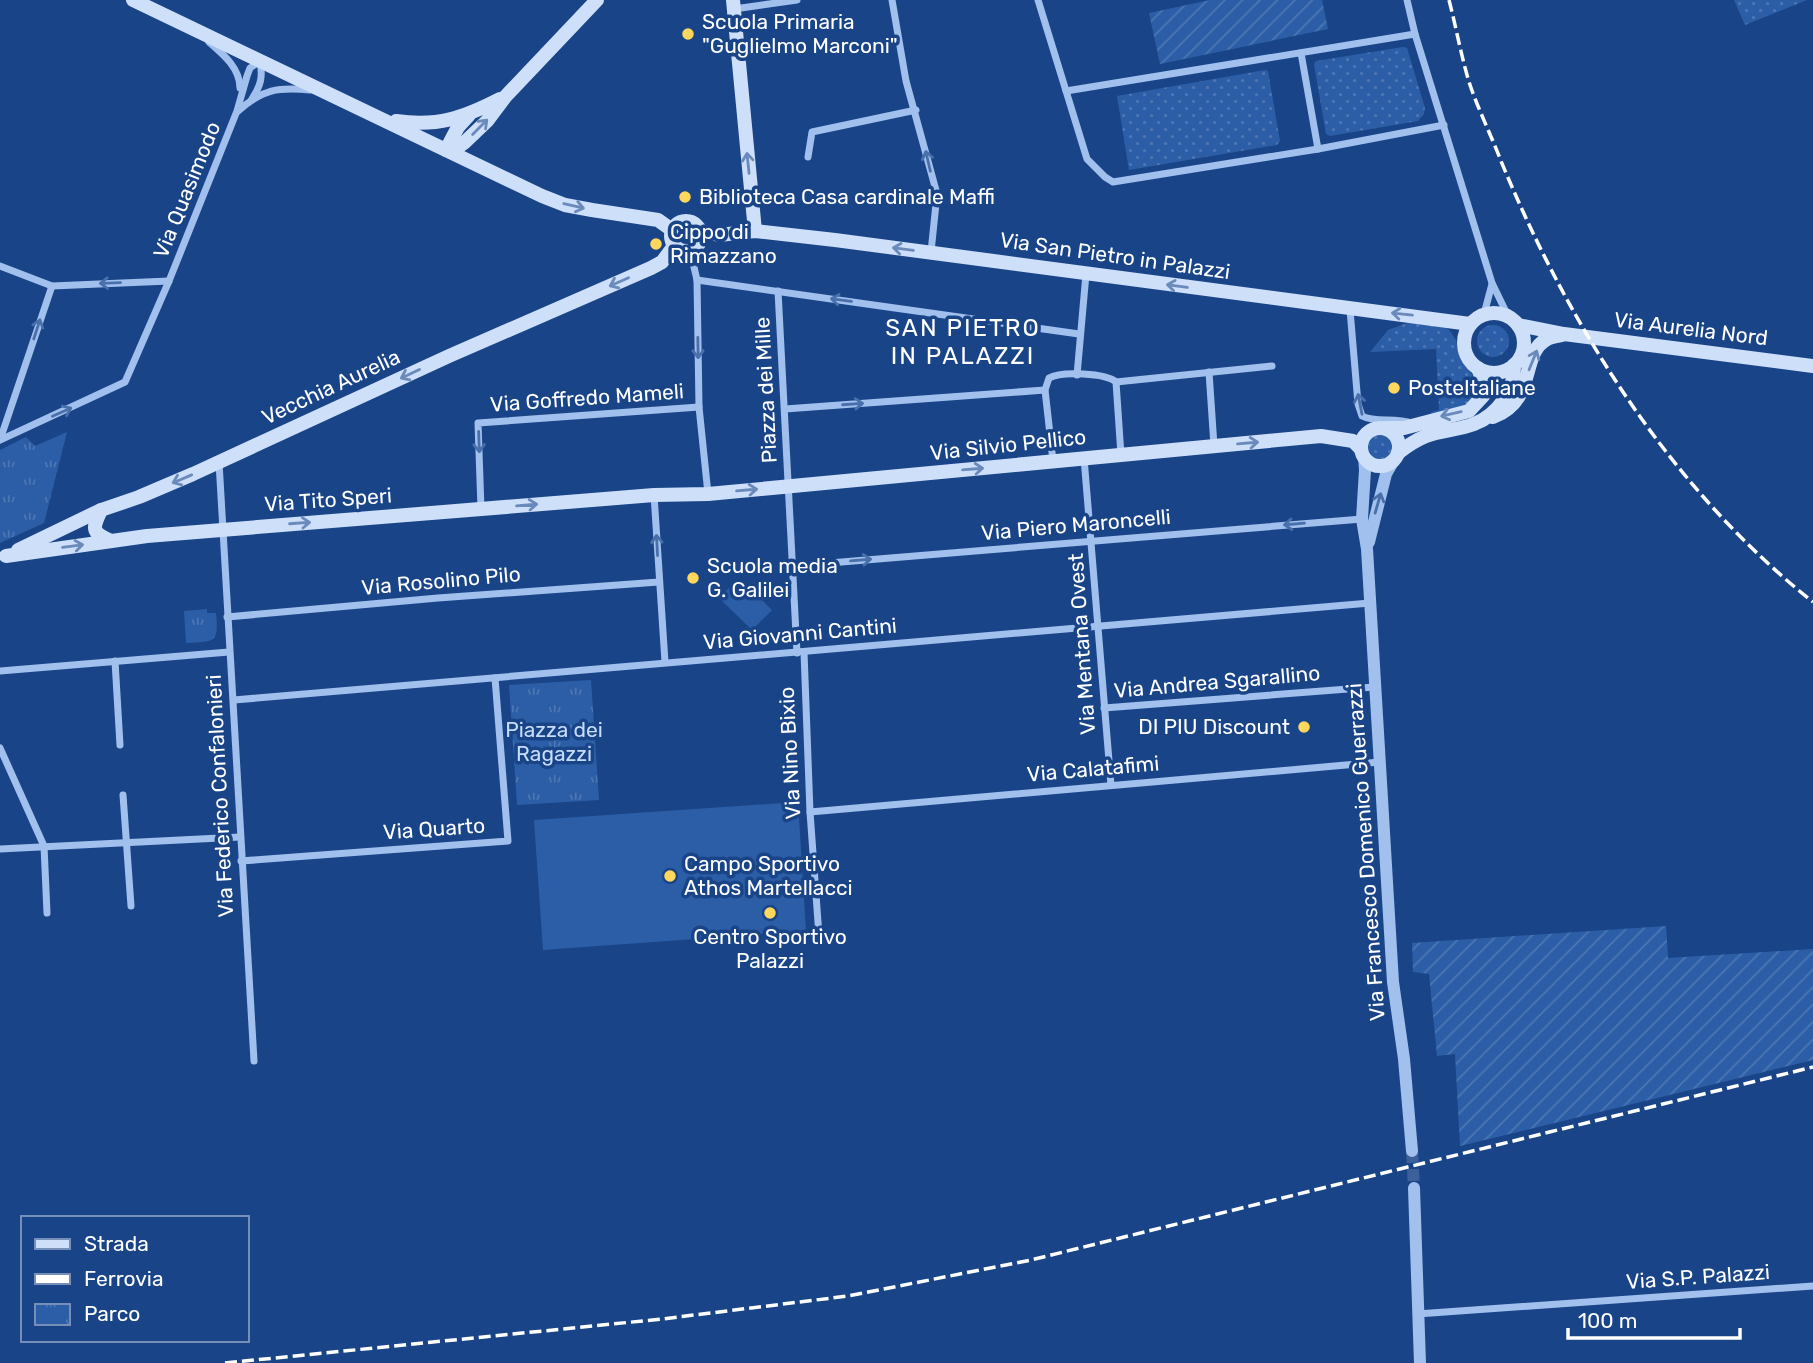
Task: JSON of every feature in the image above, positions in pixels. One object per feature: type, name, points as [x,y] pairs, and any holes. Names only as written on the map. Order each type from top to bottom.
[{"type":"main road","points":[[134,0],[542,196],[565,205],[657,220],[672,230]]},
{"type":"main road","points":[[449,151],[465,142],[488,121],[505,97],[597,0]]},
{"type":"main road","points":[[699,231],[726,235],[755,231],[733,3]]},
{"type":"main road","points":[[382,119],[419,124],[436,123],[470,114],[505,97]]},
{"type":"main road","points":[[449,151],[458,127],[470,114]]},
{"type":"main road","points":[[678,224],[694,224],[699,231],[699,243],[690,250],[674,246],[671,239],[672,230],[678,224]]},
{"type":"main road","name":"Via San Pietro in Palazzi","points":[[755,231],[1470,324]]},
{"type":"main road","name":"Vecchia Aurelia","points":[[3,557],[101,510],[139,497],[219,462],[449,356],[651,268],[662,262],[674,246]]},
{"type":"main road","points":[[1475,424],[1502,402],[1512,383],[1514,365],[1523,350],[1522,333],[1513,321],[1500,313],[1484,314],[1470,324],[1463,343],[1465,353],[1478,368],[1483,382],[1483,396],[1476,406],[1469,411],[1398,429],[1380,427],[1368,432],[1364,437],[1363,453],[1367,461],[1384,466],[1428,435],[1475,424],[1509,410],[1516,403],[1528,379],[1533,357],[1541,343],[1548,338],[1564,334]]},
{"type":"main road","name":"Via Aurelia Nord","points":[[1513,321],[1564,334],[1813,366]]},
{"type":"main road","points":[[1478,368],[1496,373],[1514,365]]},
{"type":"main road","points":[[1386,428],[1396,435],[1399,441],[1396,456]]},
{"type":"main road","name":"Via Silvio Pellico","points":[[654,495],[708,494],[1321,436],[1353,441],[1363,453]]},
{"type":"main road","name":"Via Tito Speri","points":[[3,557],[111,541],[221,529],[654,495]]},
{"type":"main road","points":[[101,510],[94,526],[95,531],[97,535],[111,541]]},
{"type":"street","points":[[733,3],[797,0]]},
{"type":"street","points":[[892,0],[906,81],[937,194],[931,252]]},
{"type":"street","points":[[1038,0],[1087,159],[1113,182],[1318,149],[1444,125]]},
{"type":"street","points":[[1407,0],[1415,34],[1492,283],[1513,321]]},
{"type":"street","points":[[195,30],[235,69],[240,79],[240,93]]},
{"type":"street","points":[[1066,91],[1415,34]]},
{"type":"street","points":[[1301,53],[1318,149]]},
{"type":"street","points":[[252,99],[263,76],[260,61]]},
{"type":"street","name":"Via Quasimodo","points":[[0,440],[125,382],[237,111],[240,93],[250,68],[260,61]]},
{"type":"street","name":"Via Quasimodo","points":[[237,111],[262,93],[275,89],[324,91]]},
{"type":"street","points":[[808,157],[812,132],[916,110]]},
{"type":"street","points":[[690,250],[697,280],[699,407],[708,494]]},
{"type":"street","points":[[0,266],[52,286],[169,281]]},
{"type":"street","points":[[1077,374],[1086,274]]},
{"type":"street","points":[[697,280],[1079,334]]},
{"type":"street","points":[[1484,314],[1492,283]]},
{"type":"street","points":[[0,440],[52,286]]},
{"type":"street","name":"Piazza dei Mille","points":[[778,291],[790,486]]},
{"type":"street","points":[[1350,310],[1358,404],[1362,416],[1370,419],[1399,419],[1416,424]]},
{"type":"street","points":[[1053,462],[1045,390],[1049,378],[1053,375],[1107,377],[1116,382],[1272,366]]},
{"type":"street","points":[[1209,372],[1214,446]]},
{"type":"street","points":[[1116,382],[1121,455]]},
{"type":"street","points":[[785,409],[1045,390]]},
{"type":"street","name":"Via Goffredo Mameli","points":[[481,509],[478,423],[699,407]]},
{"type":"street","name":"Via Francesco Domenico Guerrazzi","points":[[1363,453],[1365,470],[1362,519],[1367,549],[1393,982],[1404,1059],[1412,1151]]},
{"type":"street","name":"Via Francesco Domenico Guerrazzi","points":[[1367,549],[1386,474],[1396,456]]},
{"type":"street","name":"Via Mentana Ovest","points":[[1084,458],[1111,785]]},
{"type":"street","name":"Via Federico Confalonieri","points":[[219,462],[254,1061]]},
{"type":"street","name":"Via Nino Bixio","points":[[790,486],[793,566],[819,936]]},
{"type":"street","points":[[654,495],[665,662]]},
{"type":"street","name":"Via Piero Maroncelli","points":[[793,566],[1362,519]]},
{"type":"street","name":"Via Rosolino Pilo","points":[[227,617],[438,597],[659,582]]},
{"type":"street","name":"Via Giovanni Cantini","points":[[234,700],[1370,603]]},
{"type":"street","points":[[0,671],[229,652]]},
{"type":"street","points":[[115,661],[120,745]]},
{"type":"street","name":"Via Quarto","points":[[241,861],[508,841],[495,678]]},
{"type":"street","name":"Via Andrea Sgarallino","points":[[1104,708],[1374,687]]},
{"type":"street","points":[[0,748],[44,846],[47,913]]},
{"type":"street","name":"Via Calatafimi","points":[[810,812],[1380,762]]},
{"type":"street","points":[[123,795],[131,906]]},
{"type":"street","points":[[0,849],[240,837]]},
{"type":"street","points":[[1414,1188],[1420,1363]]},
{"type":"street","name":"Via S.P. Palazzi","points":[[1417,1314],[1813,1286]]},
{"type":"green space","points":[[1210,0],[1322,0],[1328,29],[1160,64],[1149,13]]},
{"type":"green space","points":[[1734,0],[1807,0],[1745,25]]},
{"type":"green space","points":[[1407,48],[1425,108],[1418,121],[1330,136],[1326,134],[1314,64],[1316,61]]},
{"type":"green space","points":[[1268,71],[1280,141],[1277,145],[1129,170],[1117,96]]},
{"type":"green space","points":[[1412,321],[1441,325],[1449,330],[1456,340],[1460,358],[1474,377],[1478,388],[1470,406],[1431,415],[1431,412],[1439,410],[1436,349],[1370,352],[1388,330]]},
{"type":"green space","points":[[1493,325],[1504,330],[1509,341],[1504,352],[1493,357],[1482,352],[1477,341],[1482,330]]},
{"type":"green space","points":[[67,432],[44,523],[0,543],[0,450],[26,437],[35,446]]},
{"type":"green space","points":[[1381,433],[1390,437],[1394,446],[1390,455],[1381,459],[1372,455],[1368,446],[1372,437]]},
{"type":"green space","points":[[739,578],[772,610],[752,630],[719,598]]},
{"type":"green space","points":[[207,609],[207,613],[216,613],[215,636],[209,641],[186,643],[184,611]]},
{"type":"green space","name":"Piazza dei Ragazzi","points":[[591,680],[599,800],[517,805],[509,685]]},
{"type":"green space","name":"Campo Sportivo Athos Martellacci","points":[[798,802],[806,931],[543,950],[534,820]]},
{"type":"green space","points":[[1666,926],[1668,958],[1813,949],[1813,1060],[1460,1146],[1455,1054],[1437,1056],[1429,974],[1413,972],[1412,943]]},
{"type":"tunnel","points":[[1412,1151],[1414,1188]]},
{"type":"railway","points":[[1449,0],[1466,72],[1480,112],[1528,223],[1593,344],[1670,457],[1714,509],[1762,557],[1813,602]]},
{"type":"railway","points":[[225,1363],[662,1319],[848,1296],[1031,1260],[1813,1067]]},
{"type":"place","name":"Scuola Primaria \"Guglielmo Marconi\"","points":[[688,34]]},
{"type":"place","name":"Biblioteca Casa cardinale Maffi","points":[[685,197]]},
{"type":"place","name":"Cippo di Rimazzano","points":[[656,244]]},
{"type":"place","name":"PosteItaliane","points":[[1394,388]]},
{"type":"place","name":"Scuola media G. Galilei","points":[[693,578]]},
{"type":"place","name":"DI PIU Discount","points":[[1304,727]]},
{"type":"place","name":"Campo Sportivo Athos Martellacci","points":[[670,876]]},
{"type":"place","name":"Centro Sportivo Palazzi","points":[[770,913]]},
{"type":"district","name":"SAN PIETRO IN PALAZZI","points":[[963,342]]}]
